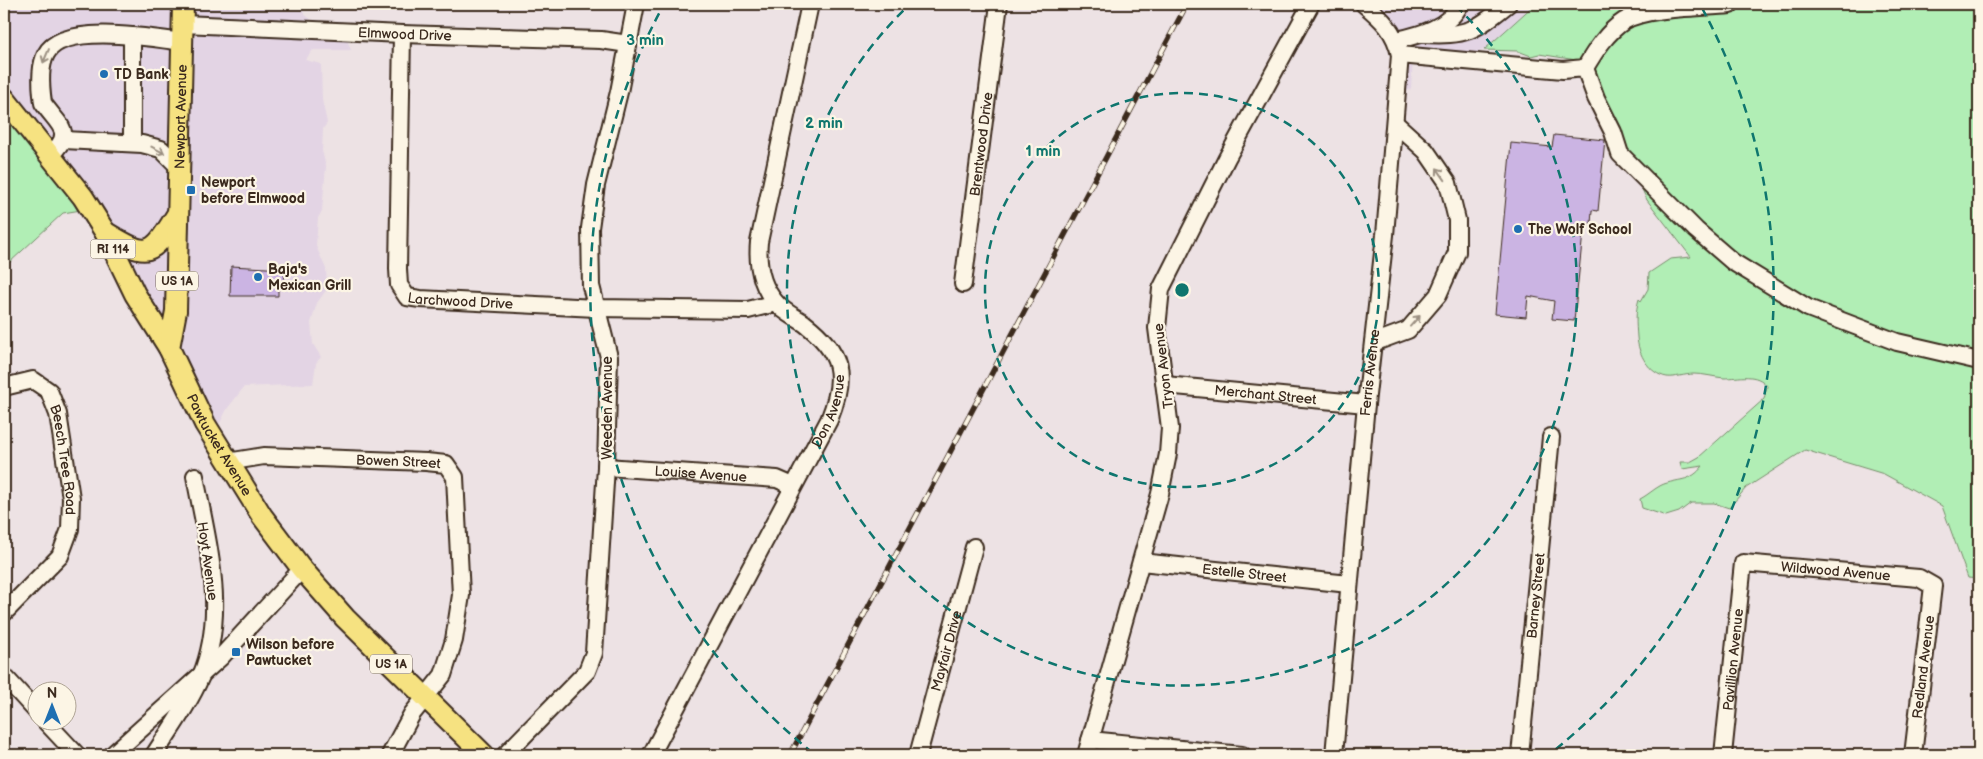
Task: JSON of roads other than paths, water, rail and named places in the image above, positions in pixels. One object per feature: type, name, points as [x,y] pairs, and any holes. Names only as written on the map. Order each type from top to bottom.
[{"type":"main road","name":"Newport Avenue","points":[[169,348],[176,311],[183,4]]},
{"type":"main road","name":"Pawtucket Avenue","points":[[4,98],[83,197],[105,232],[135,294],[169,348],[190,395],[227,462],[262,516],[302,569],[345,618],[484,755]]},
{"type":"main road","points":[[105,232],[132,249],[144,251],[154,246],[165,235],[178,213]]},
{"type":"street","name":"Weeden Avenue","points":[[505,755],[586,671],[594,653],[606,467],[609,357],[591,286],[590,228],[596,185],[636,4]]},
{"type":"street","name":"Don Avenue","points":[[651,755],[829,420],[837,399],[840,380],[836,358],[822,337],[776,303],[764,283],[758,263],[759,242],[810,4]]},
{"type":"street","name":"Brentwood Drive","points":[[963,284],[999,4]]},
{"type":"street","name":"Tryon Avenue","points":[[1088,747],[1160,494],[1168,454],[1170,428],[1157,328],[1162,289],[1227,158],[1311,4]]},
{"type":"street","points":[[1364,4],[1387,24],[1399,47]]},
{"type":"street","points":[[1399,47],[1451,18],[1460,4]]},
{"type":"street","points":[[1422,34],[1455,36],[1468,32],[1508,4]]},
{"type":"street","points":[[1585,68],[1595,51],[1612,32],[1624,21],[1640,14],[1730,5]]},
{"type":"street","name":"Elmwood Drive","points":[[64,140],[60,124],[43,103],[43,61],[51,46],[70,38],[87,35],[132,36],[183,33],[402,34],[601,40],[628,44]]},
{"type":"street","name":"Larchwood Drive","points":[[402,34],[398,269],[400,285],[407,297],[596,308],[748,310],[776,303]]},
{"type":"street","points":[[132,36],[132,143]]},
{"type":"street","points":[[1399,47],[1563,70],[1585,68]]},
{"type":"street","name":"Ferris Avenue","points":[[1334,755],[1348,584],[1395,123],[1399,47]]},
{"type":"street","points":[[1585,68],[1620,154],[1696,230],[1733,262],[1808,308],[1897,342],[1979,361]]},
{"type":"street","points":[[1373,343],[1408,330],[1438,295],[1457,252],[1457,220],[1448,183],[1426,152],[1395,123]]},
{"type":"street","points":[[50,155],[64,140],[132,143],[161,149],[180,168]]},
{"type":"street","name":"Beech Tree Road","points":[[4,387],[33,380],[49,391],[58,414],[71,498],[70,529],[60,556],[4,613]]},
{"type":"street","name":"Merchant Street","points":[[1165,385],[1366,404]]},
{"type":"street","name":"Barney Street","points":[[1520,755],[1551,437]]},
{"type":"street","name":"Bowen Street","points":[[227,462],[264,456],[446,464],[455,477],[460,595],[454,640],[443,675],[426,698]]},
{"type":"street","name":"Louise Avenue","points":[[606,467],[777,478],[793,486]]},
{"type":"street","name":"Hoyt Avenue","points":[[195,476],[215,593],[214,628],[201,675]]},
{"type":"street","name":"Mayfair Drive","points":[[918,755],[974,547]]},
{"type":"street","name":"Estelle Street","points":[[1141,562],[1348,584]]},
{"type":"street","name":"Wildwood Avenue","points":[[1744,564],[1919,578],[1926,582]]},
{"type":"street","name":"Pavillion Avenue","points":[[1723,755],[1744,564]]},
{"type":"street","points":[[112,755],[221,658],[302,569]]},
{"type":"street","name":"Redland Avenue","points":[[1913,755],[1932,586],[1926,582]]},
{"type":"street","points":[[154,755],[201,675]]},
{"type":"street","points":[[4,676],[28,702]]},
{"type":"street","points":[[390,755],[412,714],[426,698]]},
{"type":"street","points":[[55,732],[77,755]]},
{"type":"street","points":[[1088,747],[1242,755]]},
{"type":"railway","points":[[790,755],[1187,4]]},
{"type":"place","name":"TD Bank","points":[[104,74]]},
{"type":"place","name":"Newport before Elmwood","points":[[191,190]]},
{"type":"place","name":"The Wolf School","points":[[1518,229]]},
{"type":"place","name":"Baja's Mexican Grill","points":[[258,277]]},
{"type":"place","name":"Wilson before Pawtucket","points":[[236,652]]}]
